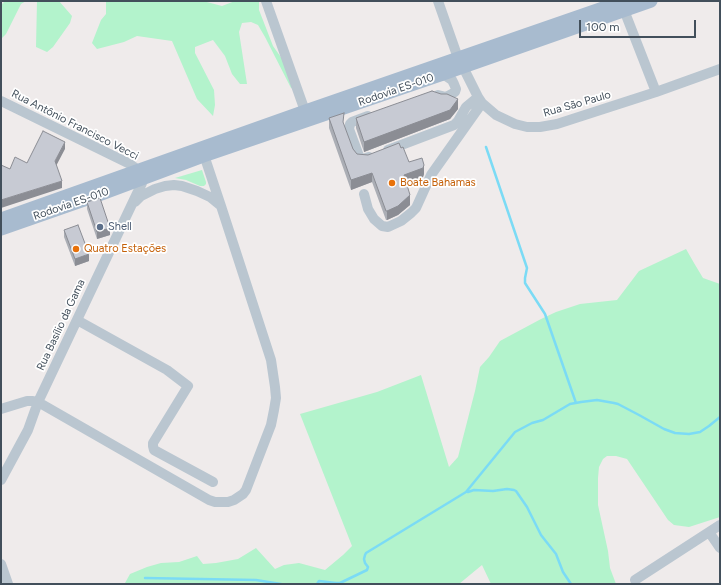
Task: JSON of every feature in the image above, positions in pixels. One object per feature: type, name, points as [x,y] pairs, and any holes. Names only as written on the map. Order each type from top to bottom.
[{"type":"main road","name":"Rodovia ES-010","points":[[1,229],[202,152],[305,110],[461,62],[623,3],[651,1]]},
{"type":"main road","name":"Rodovia ES-010","points":[[202,152],[440,75],[461,62]]},
{"type":"main road","name":"Rodovia ES-010","points":[[1,219],[140,175]]},
{"type":"street","points":[[266,1],[305,110]]},
{"type":"street","name":"Rua São Paulo","points":[[438,1],[461,62],[480,100],[496,115],[527,127],[540,127],[556,124],[720,70]]},
{"type":"street","points":[[623,3],[656,92]]},
{"type":"street","points":[[431,94],[446,97],[455,92],[456,89],[452,80],[446,76],[440,75]]},
{"type":"street","points":[[374,114],[352,122],[349,126],[360,158],[366,158],[454,125],[466,107],[480,100]]},
{"type":"street","points":[[364,194],[368,209],[374,219],[382,226],[388,227],[401,222],[416,208],[431,175],[480,100]]},
{"type":"street","name":"Rua Antônio Francisco Vecci","points":[[1,101],[130,164],[140,175]]},
{"type":"street","points":[[1,409],[27,401],[38,402],[210,500],[215,502],[228,502],[243,494],[246,490],[271,424],[276,398],[276,387],[271,360],[202,152]]},
{"type":"street","name":"Rua Basílio da Gama","points":[[1,480],[28,430],[38,402],[142,184],[140,175]]},
{"type":"street","points":[[130,207],[147,192],[165,186],[182,186],[197,191],[210,197],[221,206]]},
{"type":"street","points":[[77,320],[167,370],[188,386],[153,443],[154,450],[213,482]]},
{"type":"street","points":[[635,580],[720,524]]},
{"type":"street","points":[[710,532],[720,548]]},
{"type":"street","points":[[1,564],[8,584]]},
{"type":"green space","points":[[4,1],[26,1],[21,4],[6,34],[1,39],[1,2],[3,4]]},
{"type":"green space","points":[[37,1],[59,1],[72,16],[70,23],[53,47],[47,52],[36,47]]},
{"type":"green space","points":[[106,1],[203,1],[222,6],[235,1],[259,1],[259,10],[273,46],[300,84],[297,90],[291,88],[258,25],[251,22],[242,23],[239,32],[247,84],[240,84],[232,74],[225,56],[213,40],[195,47],[195,53],[214,90],[215,105],[213,116],[197,99],[172,41],[137,36],[124,42],[97,49],[92,43],[101,20],[106,14]]},
{"type":"green space","points":[[202,170],[206,182],[204,186],[175,178]]},
{"type":"green space","points":[[686,249],[703,278],[720,284],[720,517],[689,527],[674,525],[668,520],[627,459],[616,456],[607,456],[603,459],[599,467],[598,505],[608,551],[610,568],[616,584],[491,584],[482,565],[459,584],[125,583],[130,574],[161,563],[179,562],[197,556],[203,564],[216,563],[238,559],[256,548],[275,569],[284,565],[299,563],[325,570],[352,546],[300,414],[377,392],[421,375],[449,467],[458,457],[480,367],[500,341],[556,312],[580,304],[617,300],[639,271]]},
{"type":"building","points":[[432,91],[447,94],[458,99],[450,110],[364,142],[356,118]]},
{"type":"building","points":[[344,113],[343,122],[353,149],[357,154],[368,155],[399,143],[401,148],[403,147],[409,162],[422,158],[424,165],[423,168],[404,175],[410,195],[398,206],[386,211],[372,173],[351,180],[329,118]]},
{"type":"building","points":[[43,131],[65,142],[55,161],[62,181],[1,200],[1,165],[10,169],[15,157],[27,163]]},
{"type":"building","name":"Shell","points":[[100,198],[110,228],[97,232],[87,202]]},
{"type":"building","points":[[78,225],[89,254],[75,259],[64,230]]},
{"type":"waterway","points":[[486,147],[527,268],[525,283],[545,314],[576,403]]},
{"type":"waterway","points":[[317,584],[319,581],[340,583],[367,570],[368,567],[364,559],[366,553],[466,492],[515,432],[532,423],[543,420],[570,404],[597,400],[618,404],[664,429],[675,433],[689,434],[700,432],[720,417]]},
{"type":"waterway","points":[[468,492],[474,490],[493,491],[507,489],[516,491],[527,507],[541,535],[556,554],[563,572],[571,584]]},
{"type":"waterway","points":[[145,578],[256,580],[281,584]]},
{"type":"place","name":"Boate Bahamas","points":[[392,183]]},
{"type":"place","name":"Shell","points":[[100,227]]},
{"type":"place","name":"Quatro Estações","points":[[76,249]]}]
